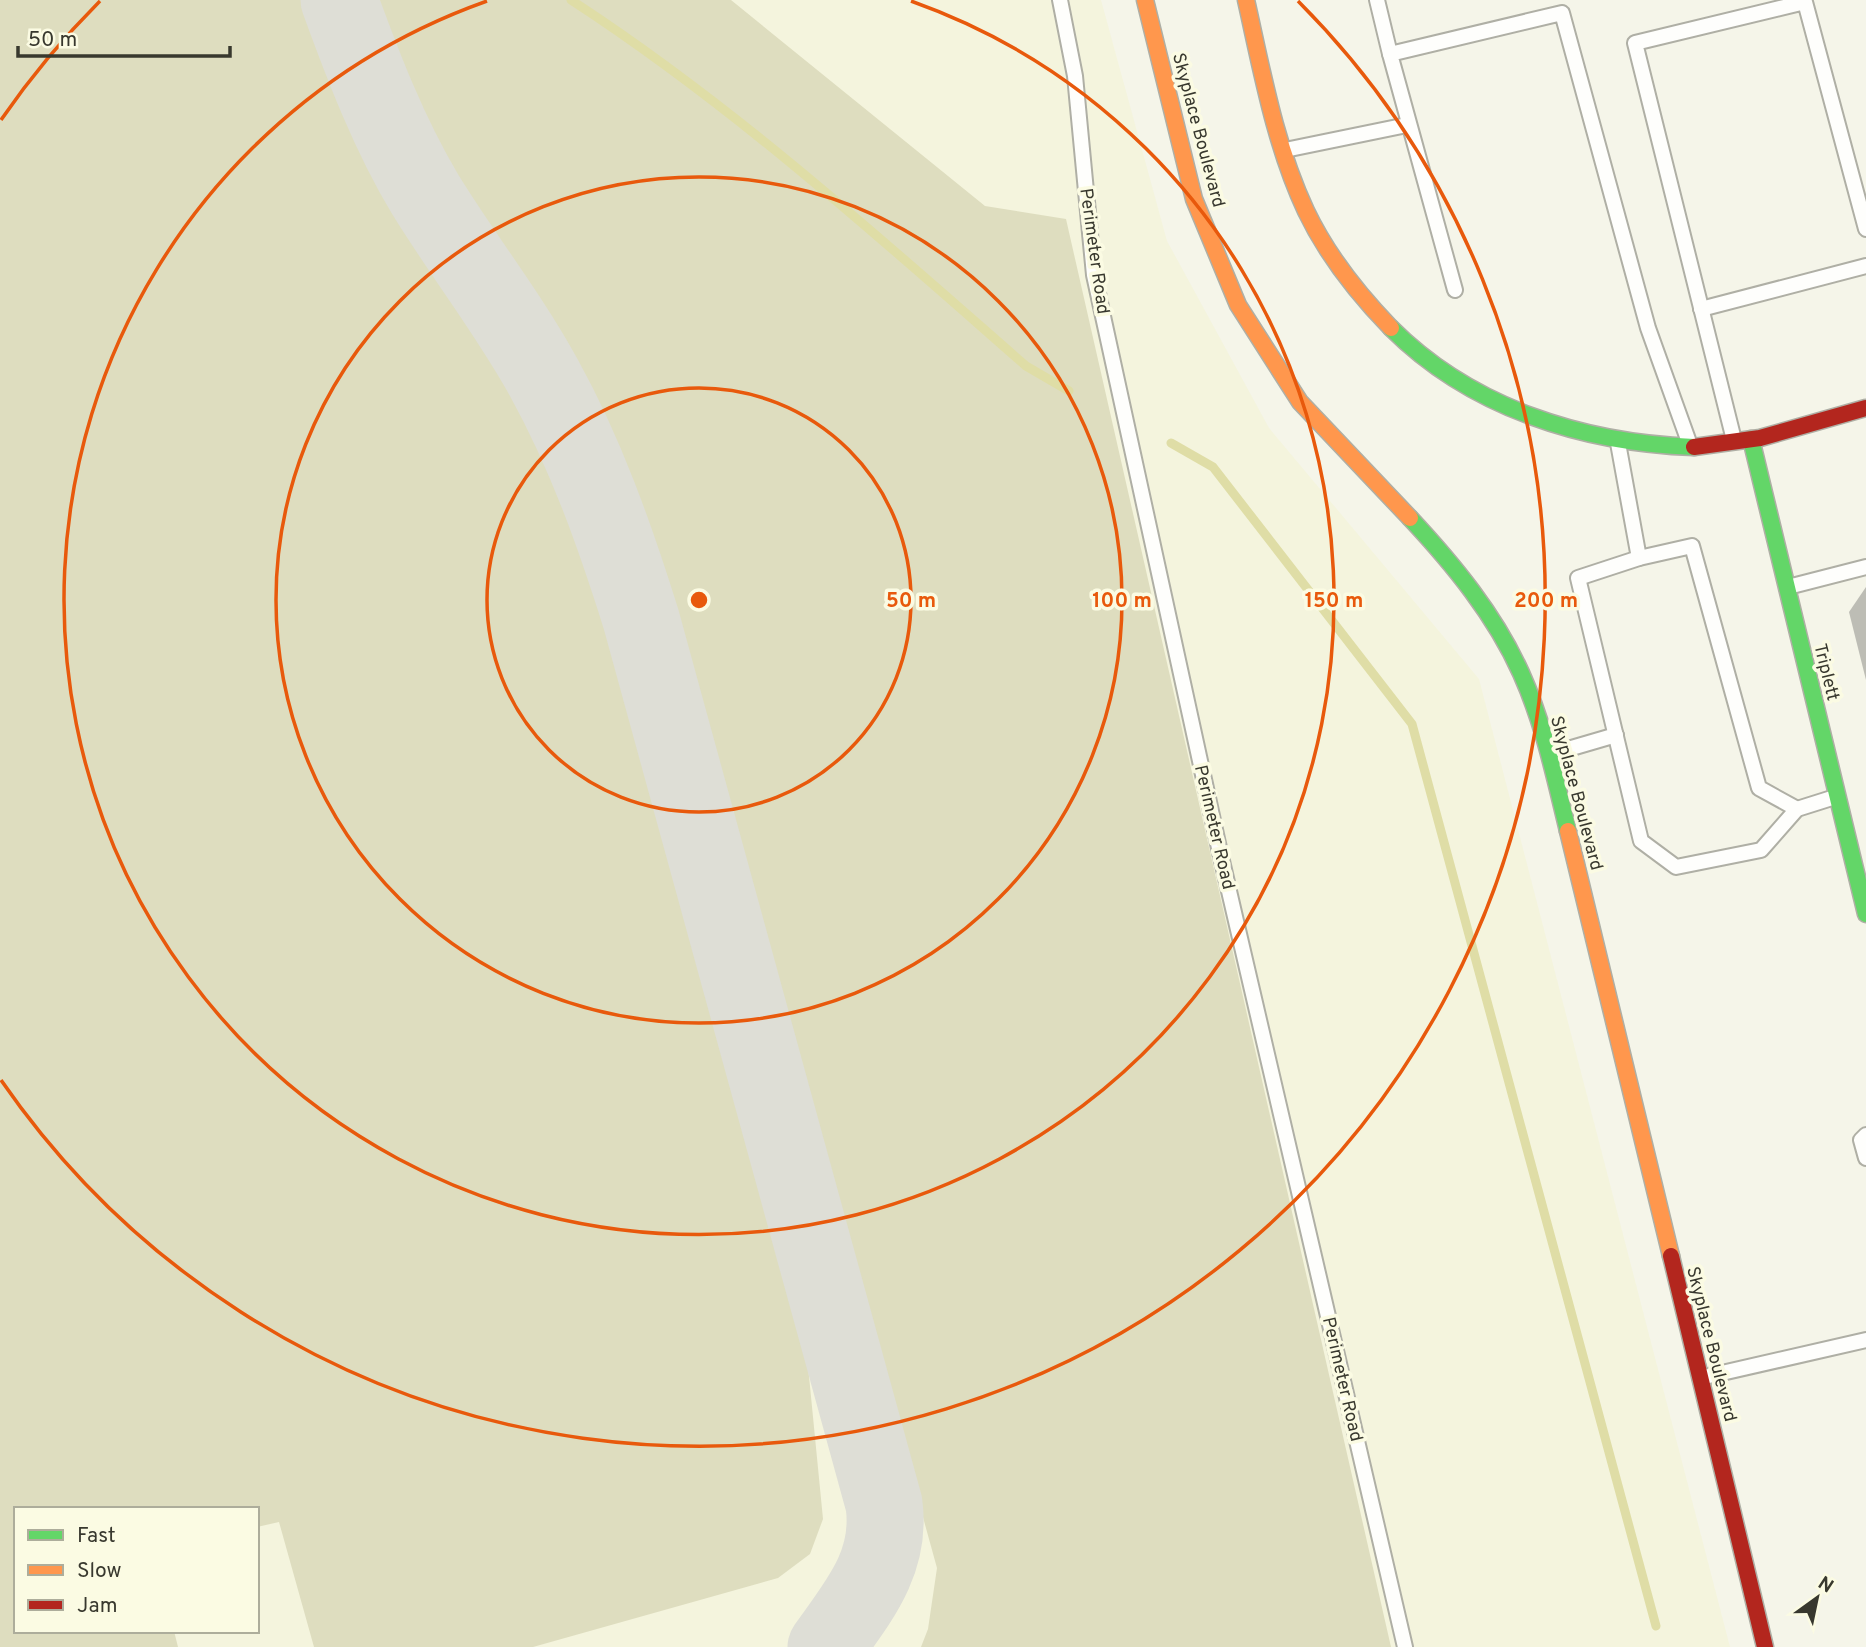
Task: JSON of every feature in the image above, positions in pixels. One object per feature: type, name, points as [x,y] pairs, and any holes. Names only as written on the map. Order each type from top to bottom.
[{"type":"street","name":"Skyplace Boulevard","points":[[1145,0],[1194,199],[1238,305],[1300,402],[1439,549],[1493,621],[1521,673],[1550,754],[1765,1647]]},
{"type":"street","points":[[1246,0],[1283,150],[1305,210],[1356,287],[1400,337],[1460,383],[1540,419],[1617,442],[1690,446],[1734,442],[1866,408]]},
{"type":"street","name":"Triplett","points":[[1751,439],[1838,797],[1851,829],[1866,914]]},
{"type":"lane","name":"Perimeter Road","points":[[1060,0],[1075,76],[1094,275],[1219,848],[1405,1647]]},
{"type":"lane","points":[[1377,0],[1407,125],[1455,290]]},
{"type":"lane","points":[[1734,442],[1635,43],[1805,2],[1866,229]]},
{"type":"lane","points":[[1390,54],[1562,6],[1648,328],[1690,446]]},
{"type":"lane","points":[[1283,150],[1407,125]]},
{"type":"lane","points":[[1701,309],[1866,266]]},
{"type":"lane","points":[[1617,442],[1639,558]]},
{"type":"lane","points":[[1797,809],[1759,789],[1692,547],[1639,558],[1578,578],[1641,841],[1676,867],[1760,850],[1797,809],[1838,797]]},
{"type":"lane","points":[[1787,587],[1866,567]]},
{"type":"lane","points":[[1550,754],[1616,735]]},
{"type":"lane","points":[[1866,1135],[1861,1140],[1866,1158]]},
{"type":"lane","points":[[1700,1378],[1866,1340]]},
{"type":"shaded area","points":[[0,0],[1101,0],[1167,241],[1269,428],[1479,679],[1730,1647],[0,1647]]},
{"type":"shaded area","points":[[0,0],[302,0],[341,97],[412,240],[538,432],[585,549],[808,1366],[823,1519],[810,1554],[778,1578],[533,1647],[314,1647],[279,1522],[259,1527],[259,1507],[14,1507],[14,1633],[174,1633],[178,1647],[0,1647]]},
{"type":"shaded area","points":[[372,0],[731,0],[985,206],[1066,219],[1391,1647],[921,1647],[928,1629],[937,1568],[657,554],[592,390],[487,238],[412,108]]},
{"type":"waterway","points":[[571,0],[631,41],[748,129],[861,222],[1026,366],[1069,391]]},
{"type":"waterway","points":[[1171,443],[1213,467],[1412,724],[1656,1626]]},
{"type":"taxiway","points":[[339,0],[378,99],[412,171],[516,331],[559,407],[598,496],[641,619],[884,1504],[883,1545],[878,1563],[861,1598],[826,1647]]},
{"type":"traffic: fast","points":[[1391,328],[1422,356],[1456,380],[1531,416],[1570,429],[1611,438],[1694,447]]},
{"type":"traffic: fast","points":[[1751,439],[1866,914]]},
{"type":"traffic: fast","points":[[1410,518],[1472,591],[1511,652],[1543,731],[1568,831]]},
{"type":"traffic: slow","points":[[1145,0],[1194,199],[1238,305],[1300,402],[1410,518]]},
{"type":"traffic: slow","points":[[1246,0],[1278,134],[1306,211],[1344,273],[1391,328]]},
{"type":"traffic: slow","points":[[1568,831],[1671,1256]]},
{"type":"traffic: jam","points":[[1694,447],[1760,438],[1866,408]]},
{"type":"traffic: jam","points":[[1671,1256],[1765,1647]]}]
